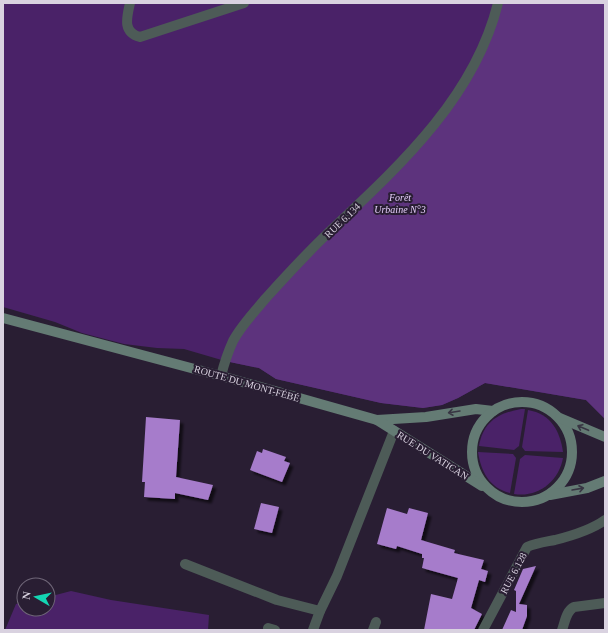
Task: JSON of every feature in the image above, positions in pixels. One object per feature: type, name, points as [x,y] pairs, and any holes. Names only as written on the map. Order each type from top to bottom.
[{"type":"street","points":[[130,3],[126,20],[129,30],[134,35],[140,37],[244,3]]},
{"type":"street","name":"RUE 6.134","points":[[220,376],[233,340],[253,313],[301,260],[385,180],[420,142],[457,93],[479,56],[493,22],[498,3]]},
{"type":"street","name":"ROUTE DU MONT-FÉBÉ","points":[[3,318],[377,420],[426,417],[476,409],[493,411]]},
{"type":"street","points":[[515,402],[528,402],[546,407],[560,418],[565,424],[571,439],[573,456],[569,471],[561,484],[550,494],[538,500],[525,503],[512,502],[499,497],[488,489],[479,478],[473,464],[472,448],[478,427],[493,411],[502,406],[515,402]]},
{"type":"street","points":[[560,418],[605,437]]},
{"type":"street","name":"RUE DU VATICAN","points":[[377,420],[488,489]]},
{"type":"street","points":[[313,630],[320,611],[337,576],[394,431]]},
{"type":"street","points":[[550,494],[587,488],[605,481]]},
{"type":"street","name":"RUE 6.128","points":[[483,630],[527,547],[577,533],[605,520]]},
{"type":"street","points":[[185,564],[277,600],[320,611]]},
{"type":"street","points":[[562,630],[571,609],[578,606],[605,603]]},
{"type":"green space","name":"Forêt Urbaine N°3","points":[[3,3],[605,3],[605,419],[586,400],[485,383],[442,405],[423,408],[381,403],[276,379],[259,368],[225,361],[184,349],[157,348],[124,344],[82,333],[55,322],[3,307]]},
{"type":"green space","points":[[498,3],[605,3],[605,419],[586,400],[485,383],[442,405],[423,408],[381,403],[276,379],[259,368],[225,361],[253,313],[385,180],[457,93]]},
{"type":"green space","points":[[525,409],[519,446],[514,450],[479,446],[484,431],[493,420],[505,413]]},
{"type":"green space","points":[[528,410],[543,415],[553,425],[560,437],[563,452],[525,451],[522,447]]},
{"type":"green space","points":[[478,452],[513,454],[516,458],[510,493],[503,491],[491,483],[487,478],[481,466]]},
{"type":"green space","points":[[525,455],[563,458],[557,474],[546,486],[523,495],[514,494],[520,459]]},
{"type":"green space","points":[[71,591],[111,600],[209,615],[208,630],[5,630],[16,604],[16,617],[56,617],[56,595]]},
{"type":"building","points":[[146,417],[180,420],[176,477],[213,485],[208,500],[175,493],[175,499],[144,497],[145,482],[142,482]]},
{"type":"building","points":[[263,449],[286,457],[284,461],[290,463],[282,482],[250,470],[257,451],[262,453]]},
{"type":"building","points":[[261,503],[279,507],[272,533],[254,529]]},
{"type":"building","points":[[387,508],[407,514],[409,508],[428,513],[421,540],[455,550],[454,553],[484,560],[481,569],[488,571],[485,582],[479,580],[471,608],[482,614],[474,630],[424,630],[431,594],[452,599],[458,578],[422,568],[424,558],[422,558],[422,554],[397,546],[396,549],[377,544]]},
{"type":"building","points":[[536,566],[519,604],[527,605],[527,616],[522,630],[502,630],[511,610],[516,612],[516,591],[514,590],[523,569]]}]
